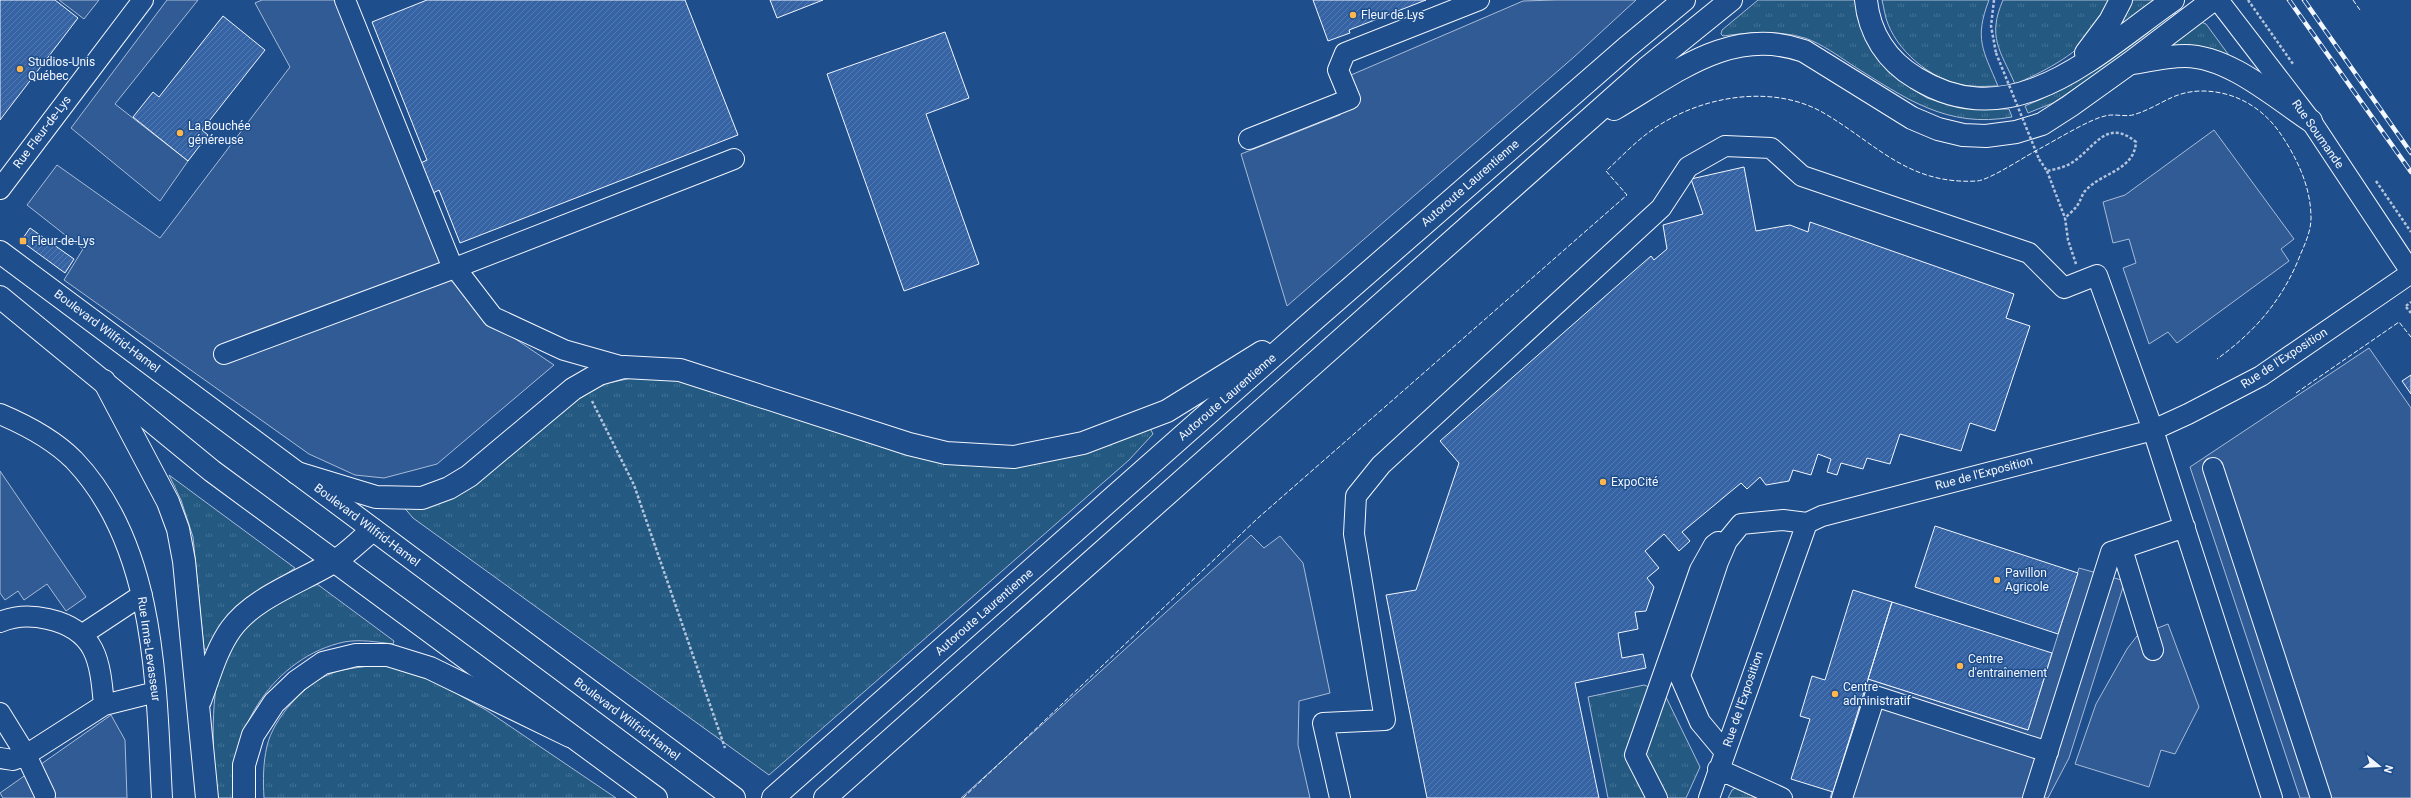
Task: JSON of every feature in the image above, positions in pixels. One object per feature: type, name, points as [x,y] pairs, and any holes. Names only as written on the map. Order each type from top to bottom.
[{"type":"main road","name":"Autoroute Laurentienne","points":[[773,798],[1315,319],[1626,48],[1684,0]]},
{"type":"main road","points":[[827,797],[1570,135],[1648,67],[1731,0]]},
{"type":"main road","points":[[1866,0],[1867,17],[1876,38],[1890,58],[1910,75],[1933,89],[1956,96],[1977,99],[1998,99],[2039,89],[2067,76],[2173,0]]},
{"type":"main road","points":[[2067,76],[2100,36],[2121,0]]},
{"type":"main road","points":[[1570,135],[1696,60],[1723,49],[1750,44],[1786,45],[1804,51],[1912,118],[1938,129],[1963,135],[1986,136],[2016,132],[2042,124],[2130,64],[2213,0]]},
{"type":"main road","points":[[2130,64],[2186,56],[2212,61],[2233,69],[2310,121]]},
{"type":"main road","name":"Boulevard Wilfrid-Hamel","points":[[0,252],[734,798]]},
{"type":"main road","points":[[0,297],[212,471],[656,798]]},
{"type":"main road","points":[[297,473],[376,497],[422,498],[449,488],[470,476],[573,389],[599,374],[624,367],[680,370],[908,444],[946,453],[1014,457],[1082,443],[1167,411],[1315,319]]},
{"type":"main road","points":[[104,382],[168,502],[178,529],[184,561],[207,798]]},
{"type":"main road","points":[[198,706],[220,648],[232,628],[248,612],[276,593],[336,561],[372,530]]},
{"type":"main road","points":[[244,798],[244,765],[253,735],[274,703],[297,680],[323,663],[356,655],[388,655],[430,668],[570,736]]},
{"type":"street","name":"Rue Fleur-de-Lys","points":[[0,189],[143,0]]},
{"type":"street","points":[[345,0],[447,254],[455,268],[493,316],[564,350],[624,367]]},
{"type":"street","points":[[1249,139],[1350,99],[1338,70],[1345,53],[1479,0]]},
{"type":"street","name":"Rue Soumande","points":[[2218,0],[2310,121],[2411,272]]},
{"type":"street","points":[[1340,798],[1324,723],[1385,720],[1354,534],[1356,496],[1380,465],[1661,208],[1688,167],[1725,146],[1771,148],[1802,176],[2028,253],[2064,288],[2082,283],[2097,275],[2153,430],[2272,798]]},
{"type":"street","points":[[224,354],[455,268],[734,159]]},
{"type":"street","name":"Rue de l'Exposition","points":[[1709,798],[1721,760],[1807,523],[1822,516],[2153,430],[2188,414],[2261,376],[2411,272]]},
{"type":"street","name":"Rue Irma-Levasseur","points":[[0,414],[58,446],[73,459],[94,483],[111,513],[127,549],[142,595],[156,692],[162,798]]},
{"type":"street","points":[[2214,468],[2321,798]]},
{"type":"street","points":[[1657,798],[1636,755],[1700,570],[1714,545],[1741,524],[1783,520],[1807,523]]},
{"type":"street","points":[[1741,524],[1727,541],[1718,562],[1680,676],[1700,722],[1721,760],[1782,798]]},
{"type":"street","points":[[2034,798],[2111,552],[2185,528]]},
{"type":"street","points":[[2122,549],[2153,650]]},
{"type":"street","points":[[83,634],[142,595]]},
{"type":"street","points":[[0,622],[14,616],[38,617],[64,623],[83,634],[93,649],[101,670],[104,705]]},
{"type":"street","points":[[0,758],[13,760],[26,755],[104,705],[156,692]]},
{"type":"street","points":[[1842,798],[1875,696],[2048,752]]},
{"type":"street","points":[[0,713],[26,755],[45,795]]},
{"type":"path","points":[[1994,0],[1991,26],[1996,53],[2039,158],[2047,170],[2064,218],[2068,240],[2082,283]]},
{"type":"path","points":[[2047,170],[2073,162],[2096,141],[2112,132],[2125,133],[2136,142],[2135,151],[2130,161],[2094,183],[2085,192],[2076,207],[2064,218]]},
{"type":"path","points":[[2411,302],[2406,306],[2411,313]]},
{"type":"path","points":[[585,382],[594,405],[634,485],[725,748]]},
{"type":"green space","points":[[1758,0],[1858,0],[1888,70],[1907,85],[1927,98],[1949,105],[1972,109],[2009,109],[2012,117],[1989,120],[1967,119],[1947,115],[1928,108],[1890,89],[1817,43],[1795,35],[1754,33],[1723,36],[1721,34],[1722,30]]},
{"type":"green space","points":[[1882,0],[1989,0],[1984,13],[1981,35],[1982,44],[1988,63],[1998,86],[1958,84],[1945,80],[1921,66],[1901,46],[1894,35],[1887,21]]},
{"type":"green space","points":[[2003,0],[2110,0],[2092,33],[2077,49],[2057,63],[2015,84],[1997,43],[1996,24]]},
{"type":"green space","points":[[2130,0],[2159,0],[2118,29]]},
{"type":"green space","points":[[2175,13],[2178,17],[2068,93],[2053,103],[2028,113],[2025,106],[2040,100],[2068,84],[2139,35]]},
{"type":"green space","points":[[2201,22],[2206,24],[2231,58],[2171,47],[2170,43]]},
{"type":"green space","points":[[632,378],[663,378],[685,382],[952,463],[1150,428],[1153,434],[1129,460],[769,775],[413,518],[402,505],[582,393],[608,383]]},
{"type":"green space","points":[[169,475],[295,568],[244,603],[211,650],[204,649],[193,537],[181,500]]},
{"type":"green space","points":[[313,581],[394,641],[393,644],[362,641],[344,642],[319,650],[297,663],[277,680],[261,700],[248,722],[239,747],[234,772],[234,798],[217,798],[213,745],[214,704],[220,668],[226,654],[231,644],[253,617],[273,603]]},
{"type":"green space","points":[[369,666],[400,667],[443,680],[445,687],[486,710],[616,798],[264,798],[263,785],[267,746],[270,736],[283,714],[300,694],[320,679],[339,671]]},
{"type":"green space","points":[[1644,685],[1664,693],[1700,767],[1686,798],[1608,798],[1588,697]]},
{"type":"green space","points":[[1737,787],[1746,790],[1755,798],[1728,798],[1732,790]]},
{"type":"shaded area","points":[[59,0],[99,0],[84,19]]},
{"type":"shaded area","points":[[167,0],[198,0],[115,104],[188,161],[160,201],[71,128]]},
{"type":"shaded area","points":[[262,0],[335,0],[458,286],[477,313],[554,365],[437,464],[384,478],[355,475],[309,454],[64,280],[83,249],[27,205],[57,165],[160,238],[290,67],[255,3]]},
{"type":"shaded area","points":[[1636,0],[1574,57],[1287,306],[1241,154],[1340,115],[1351,75],[1523,1]]},
{"type":"shaded area","points":[[2214,130],[2294,239],[2281,249],[2289,261],[2177,343],[2168,332],[2149,344],[2123,268],[2136,263],[2129,239],[2113,243],[2103,202],[2125,195]]},
{"type":"shaded area","points":[[2369,348],[2411,408],[2411,798],[2300,798],[2190,467]]},
{"type":"shaded area","points":[[0,471],[86,597],[66,611],[47,584],[24,600],[18,591],[5,600],[0,593]]},
{"type":"shaded area","points":[[1251,535],[1264,548],[1280,536],[1303,563],[1330,693],[1299,701],[1298,745],[1310,798],[961,798]]},
{"type":"shaded area","points":[[2079,568],[2125,581],[2069,758],[2048,798],[1830,798],[1868,679],[2028,730]]},
{"type":"shaded area","points":[[2168,624],[2199,707],[2175,754],[2161,750],[2149,787],[2075,764],[2096,704],[2127,649],[2137,636]]},
{"type":"shaded area","points":[[111,715],[125,740],[127,798],[3,798],[0,793]]},
{"type":"building","name":"Studios-Unis Québec","points":[[0,0],[55,0],[78,18],[0,120]]},
{"type":"building","points":[[427,0],[685,0],[738,135],[460,243],[439,190],[433,193],[421,163],[427,160],[372,22]]},
{"type":"building","points":[[770,0],[823,0],[777,18]]},
{"type":"building","name":"Fleur de Lys","points":[[1313,0],[1426,0],[1349,30],[1350,33],[1328,41]]},
{"type":"building","points":[[223,16],[265,50],[202,130],[208,135],[188,161],[133,117],[153,92],[159,97]]},
{"type":"building","points":[[945,32],[969,98],[926,114],[979,264],[904,291],[827,74]]},
{"type":"building","name":"ExpoCité","points":[[1744,167],[1756,231],[1790,225],[1808,232],[1810,222],[2014,294],[2006,318],[2030,326],[1995,431],[1970,423],[1961,451],[1900,434],[1890,464],[1867,458],[1863,469],[1841,463],[1837,475],[1827,472],[1831,459],[1818,454],[1811,475],[1793,470],[1789,481],[1766,485],[1760,477],[1747,489],[1741,483],[1682,532],[1690,541],[1679,551],[1664,534],[1645,551],[1659,568],[1647,578],[1654,587],[1646,611],[1635,612],[1638,629],[1618,633],[1622,658],[1643,654],[1646,668],[1575,683],[1599,798],[1427,798],[1386,595],[1416,590],[1459,463],[1440,441],[1651,256],[1654,260],[1667,249],[1663,225],[1703,214],[1691,179]]},
{"type":"building","points":[[30,228],[74,259],[65,273],[21,241]]},
{"type":"building","points":[[2411,375],[2411,394],[2402,381]]},
{"type":"building","name":"Pavillon Agricole","points":[[1935,526],[2078,573],[2058,634],[1915,587]]},
{"type":"building","name":"Centre administratif","points":[[1853,590],[1892,602],[1833,792],[1791,779],[1810,719],[1800,716],[1812,676],[1825,680]]},
{"type":"building","name":"Centre d'entraînement","points":[[1892,602],[2052,653],[2028,730],[1868,679]]},
{"type":"railway","points":[[2289,0],[2411,172]]},
{"type":"railway","points":[[2304,0],[2411,153]]},
{"type":"fence","points":[[2353,0],[2360,10]]},
{"type":"fence","points":[[963,798],[1258,518],[1627,195],[1606,171],[1652,130],[1691,109],[1712,102],[1757,96],[1780,98],[1802,103],[1822,112],[1876,149],[1911,169],[1931,176],[1952,180],[1977,181],[1983,180],[1999,172],[2082,125],[2105,116],[2132,115],[2145,111],[2183,93],[2202,91],[2236,97],[2256,108],[2265,115],[2280,133],[2292,152],[2302,173],[2309,195],[2311,222],[2306,240],[2294,269],[2277,299],[2256,325],[2217,359]]},
{"type":"fence","points":[[2296,393],[2399,322],[2411,337]]},
{"type":"place","name":"Fleur de Lys","points":[[1353,15]]},
{"type":"place","name":"Studios-Unis Québec","points":[[20,69]]},
{"type":"place","name":"La Bouchée généreuse","points":[[180,133]]},
{"type":"place","name":"Fleur-de-Lys","points":[[23,241]]},
{"type":"place","name":"ExpoCité","points":[[1603,482]]},
{"type":"place","name":"Pavillon Agricole","points":[[1997,580]]},
{"type":"place","name":"Centre d'entraînement","points":[[1960,666]]},
{"type":"place","name":"Centre administratif","points":[[1835,694]]}]
